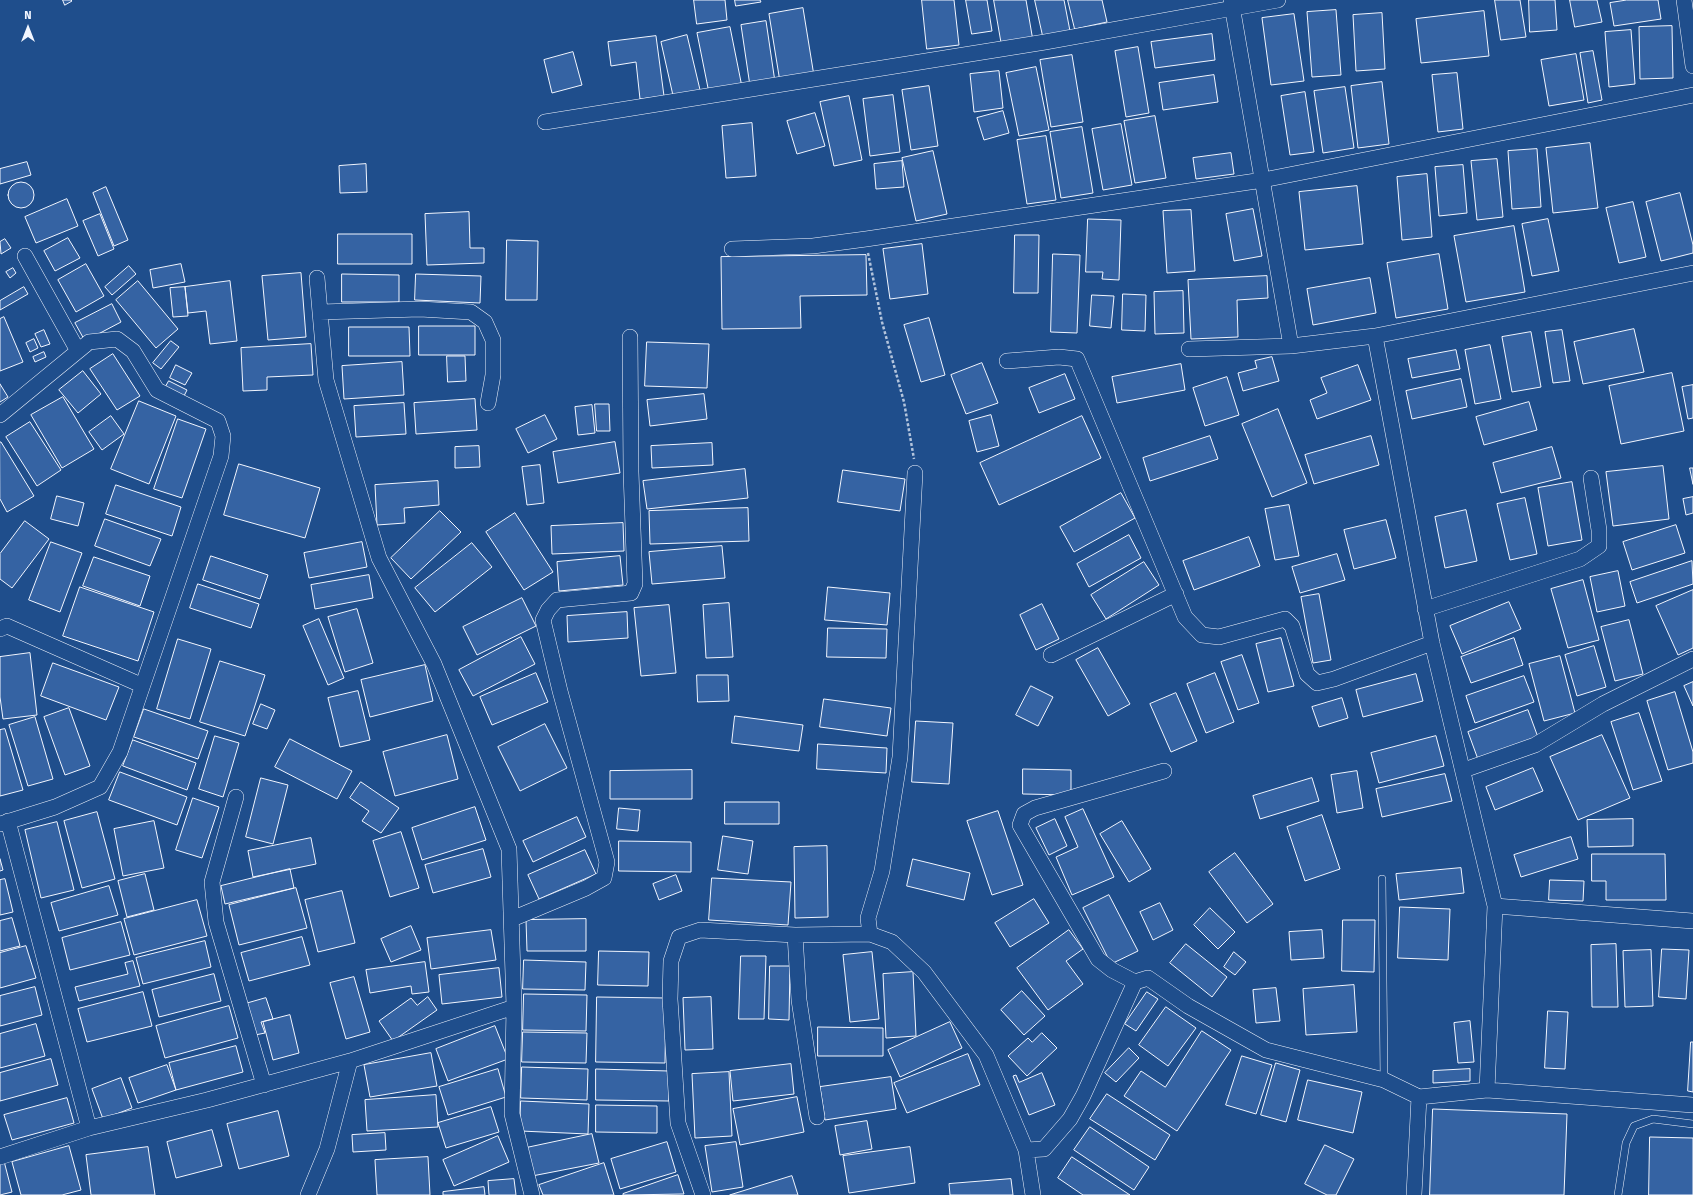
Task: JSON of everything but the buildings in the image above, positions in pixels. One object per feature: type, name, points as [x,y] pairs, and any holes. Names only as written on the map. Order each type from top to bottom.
[{"type":"street","points":[[545,122],[1045,42],[1231,4],[1278,0]]},
{"type":"street","points":[[1684,0],[1693,66]]},
{"type":"street","points":[[1231,4],[1291,346]]},
{"type":"street","points":[[732,249],[812,246],[866,239],[1263,180],[1693,95]]},
{"type":"street","points":[[25,256],[78,351]]},
{"type":"street","points":[[1190,350],[1291,346],[1375,336],[1693,273]]},
{"type":"street","points":[[317,278],[326,380],[379,558],[434,664],[509,849],[514,1007],[512,1114],[532,1195]]},
{"type":"street","points":[[320,312],[420,309],[471,312],[485,322],[493,340],[493,375],[488,402]]},
{"type":"street","points":[[1375,336],[1432,643],[1464,770],[1495,906],[1487,1090]]},
{"type":"street","points":[[512,919],[586,888],[604,878],[607,862],[560,691],[543,620],[548,610],[557,600],[631,593],[635,584],[631,472],[630,337]]},
{"type":"street","points":[[0,415],[90,342],[117,339],[133,351],[157,390],[218,421],[224,436],[221,456],[141,685],[120,752],[100,786],[55,807],[4,823],[89,1128]]},
{"type":"street","points":[[1007,361],[1059,357],[1077,359],[1186,617],[1202,635],[1219,637],[1285,619],[1292,626],[1307,674],[1317,683],[1432,643]]},
{"type":"street","points":[[870,934],[868,918],[882,872],[900,756],[915,473]]},
{"type":"street","points":[[1426,609],[1580,559],[1599,546],[1599,530],[1591,478]]},
{"type":"street","points":[[1051,655],[1176,594]]},
{"type":"street","points":[[2,625],[141,685]]},
{"type":"street","points":[[1464,770],[1535,745],[1603,704],[1693,659]]},
{"type":"street","points":[[1164,771],[1035,808],[1024,814],[1020,825],[1098,959],[1112,970],[1135,982],[1148,978],[1188,1006],[1266,1050],[1384,1080],[1419,1097],[1487,1090],[1693,1105]]},
{"type":"street","points":[[236,797],[212,882],[216,922],[264,1084]]},
{"type":"street","points":[[1495,906],[1693,921]]},
{"type":"street","points":[[703,1195],[678,1123],[670,999],[670,961],[676,943],[679,937],[700,930],[794,935],[870,934],[892,942],[924,972],[986,1055],[1026,1150],[1033,1195]]},
{"type":"street","points":[[794,935],[799,1000],[817,1117]]},
{"type":"street","points":[[1026,1150],[1044,1148],[1070,1118],[1083,1096],[1135,982]]},
{"type":"street","points":[[0,1157],[89,1128],[207,1100],[350,1061],[514,1007]]},
{"type":"street","points":[[308,1195],[327,1149],[350,1061]]},
{"type":"street","points":[[1414,1195],[1419,1097]]},
{"type":"lane","points":[[1382,879],[1384,1080]]},
{"type":"lane","points":[[1618,1195],[1626,1144],[1634,1126],[1653,1119],[1693,1124]]},
{"type":"path","points":[[866,239],[882,322],[904,402],[913,449],[915,473]]}]
